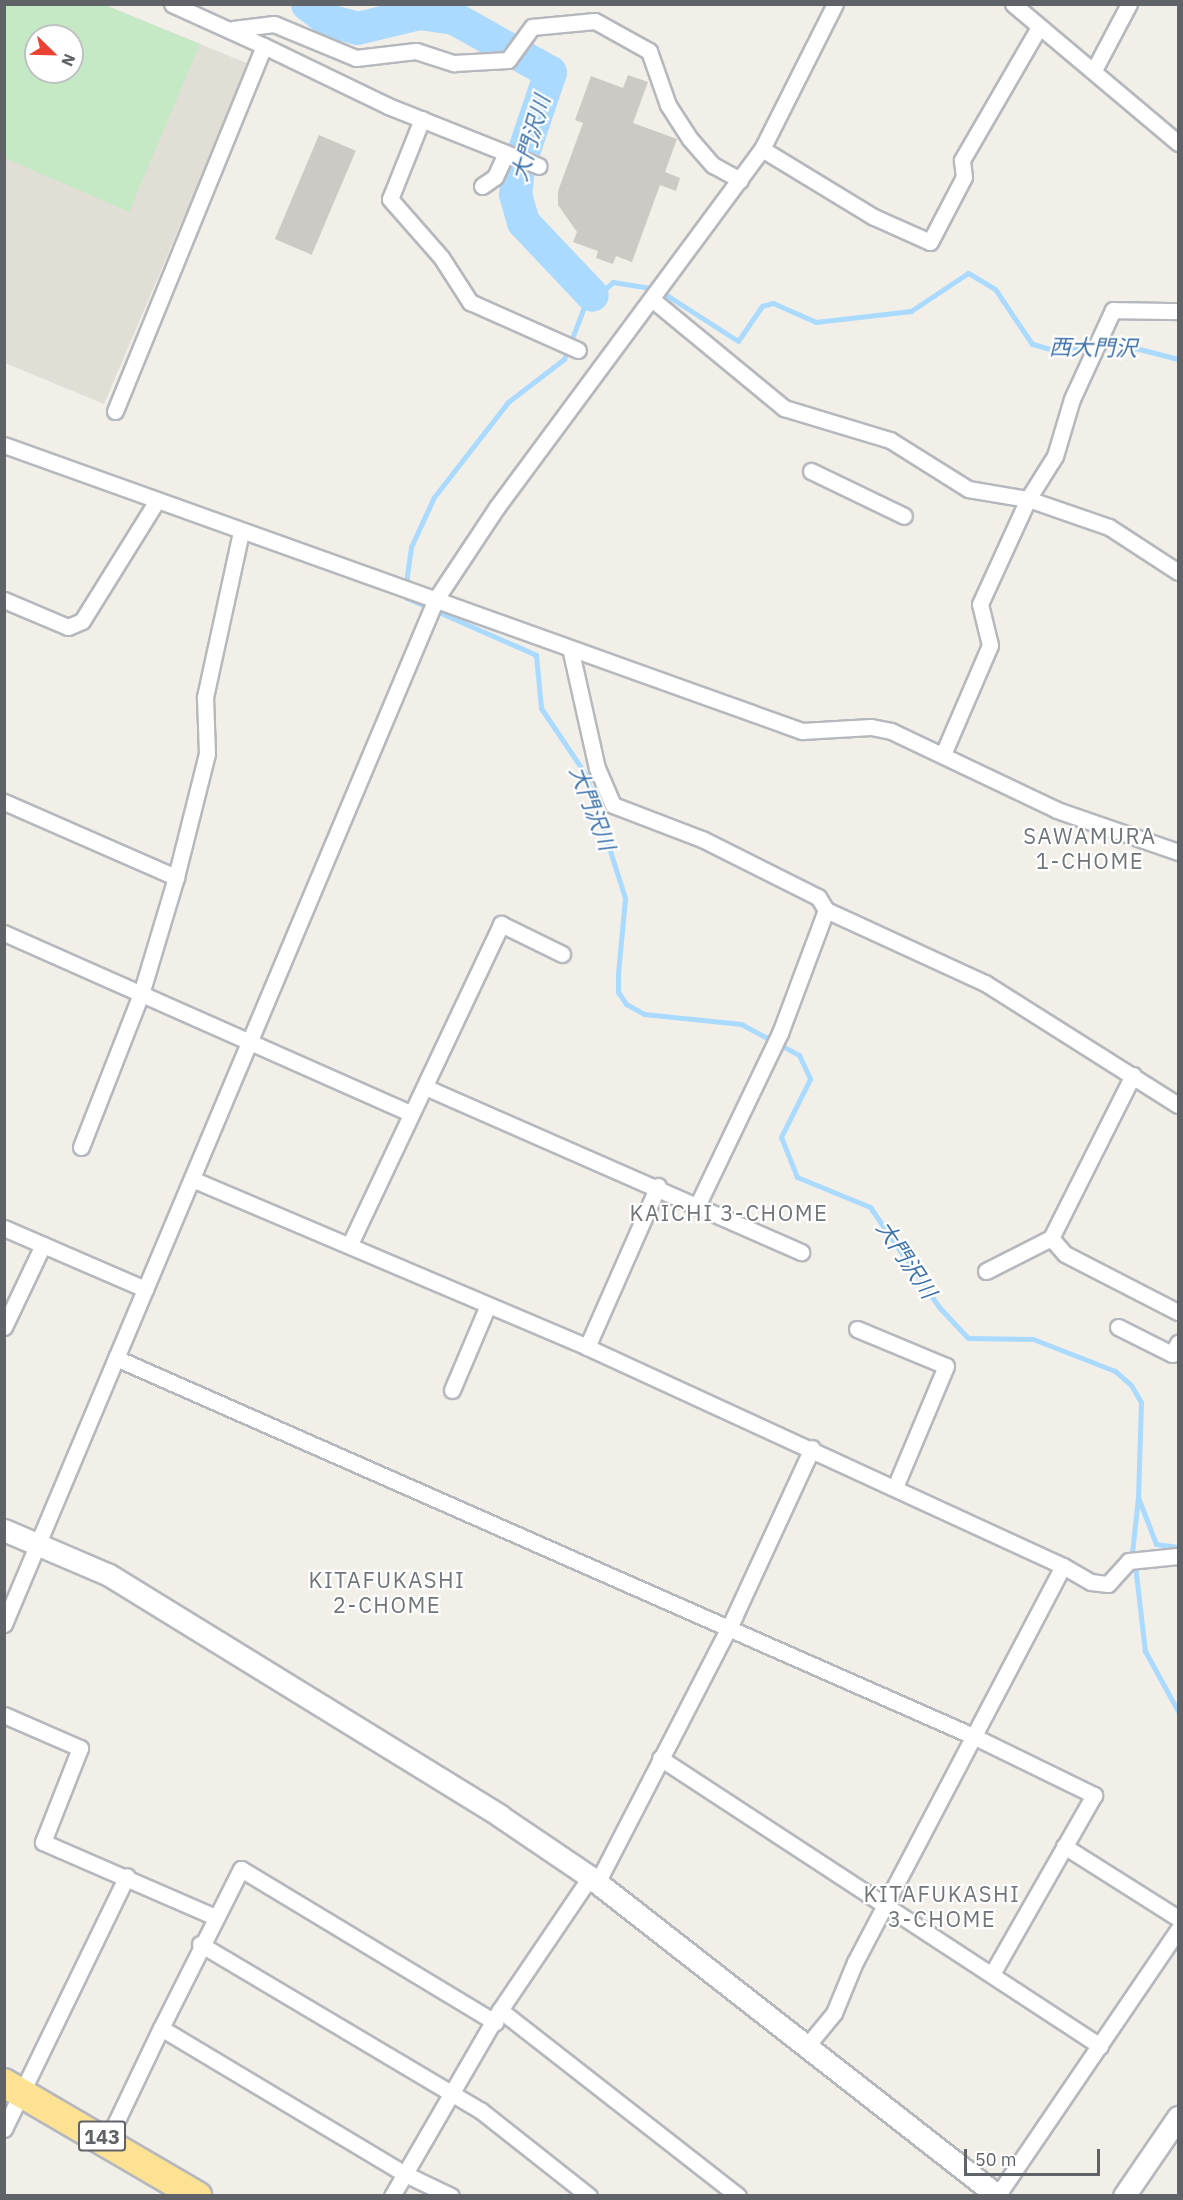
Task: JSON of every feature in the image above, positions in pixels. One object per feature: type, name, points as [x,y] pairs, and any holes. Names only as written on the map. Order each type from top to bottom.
[{"type":"highway","name":"143","points":[[14,2088],[108,2139],[197,2196]]},
{"type":"street","points":[[172,4],[233,29],[264,46],[422,119],[539,166]]},
{"type":"street","points":[[4,1624],[433,607],[498,507],[657,295],[762,149],[835,4]]},
{"type":"street","points":[[1013,4],[1179,143]]},
{"type":"street","points":[[1094,70],[1129,4]]},
{"type":"street","points":[[233,29],[274,24],[356,58],[416,51],[454,63],[508,60],[521,38],[532,27],[555,21],[595,21],[649,51],[668,105],[690,139],[713,165],[740,180]]},
{"type":"street","points":[[762,149],[874,217],[930,242],[964,177],[962,160],[1040,27]]},
{"type":"street","points":[[115,411],[264,46]]},
{"type":"street","points":[[422,119],[390,199],[441,257],[470,302],[573,347]]},
{"type":"street","points":[[482,186],[495,177],[508,154]]},
{"type":"street","points":[[657,295],[784,408],[890,440],[969,489],[1028,499],[1109,527],[1179,572]]},
{"type":"street","points":[[944,752],[990,645],[980,604],[1028,499],[1055,456],[1072,399],[1113,310],[1179,311]]},
{"type":"street","points":[[4,445],[156,502],[406,588],[433,607],[572,651],[802,731],[871,727],[944,752],[1057,810],[1179,852]]},
{"type":"street","points":[[811,471],[904,516]]},
{"type":"street","points":[[4,600],[68,627],[82,621],[156,502]]},
{"type":"street","points":[[81,1147],[141,994],[176,877],[207,754],[205,697],[242,532]]},
{"type":"street","points":[[572,651],[597,768],[613,805],[702,839],[818,897],[825,910],[985,983],[1179,1105]]},
{"type":"street","points":[[4,802],[176,877]]},
{"type":"street","points":[[698,1204],[780,1033],[825,910]]},
{"type":"street","points":[[350,1244],[501,924],[562,954]]},
{"type":"street","points":[[4,933],[411,1113]]},
{"type":"street","points":[[986,1271],[1051,1238],[1133,1075]]},
{"type":"street","points":[[425,1088],[658,1186],[801,1252]]},
{"type":"street","points":[[192,1179],[350,1244],[587,1347],[896,1485],[1063,1566],[1091,1582],[1108,1584],[1129,1561],[1179,1556]]},
{"type":"street","points":[[587,1347],[658,1186]]},
{"type":"street","points":[[4,1228],[145,1289]]},
{"type":"street","points":[[1051,1238],[1065,1254],[1179,1312]]},
{"type":"street","points":[[4,1327],[43,1245]]},
{"type":"street","points":[[452,1390],[488,1305]]},
{"type":"street","points":[[1118,1327],[1172,1354],[1179,1343]]},
{"type":"street","points":[[856,1329],[946,1366],[896,1485]]},
{"type":"street","points":[[116,1358],[728,1626],[973,1736],[1094,1795],[992,1974]]},
{"type":"street","points":[[392,2196],[498,2016],[594,1880],[728,1626],[812,1448]]},
{"type":"street","points":[[4,1530],[37,1543],[163,1606],[594,1880],[998,2195],[1179,1930]]},
{"type":"street","points":[[807,2047],[834,2013],[973,1736],[1063,1566]]},
{"type":"street","points":[[4,1715],[80,1748],[43,1842],[127,1876],[213,1916]]},
{"type":"street","points":[[660,1758],[1100,2046]]},
{"type":"street","points":[[1064,1846],[1179,1918]]},
{"type":"street","points":[[108,2139],[213,1916],[241,1869],[498,2016],[738,2196]]},
{"type":"street","points":[[4,2129],[14,2088],[127,1876]]},
{"type":"street","points":[[200,1944],[450,2096],[480,2110],[589,2196]]},
{"type":"street","points":[[161,2028],[405,2174],[451,2196]]},
{"type":"street","points":[[1124,2196],[1179,2117]]},
{"type":"shaded area","points":[[4,5],[105,5],[249,64],[104,404],[5,363]]},
{"type":"green space","points":[[5,4],[105,5],[200,44],[129,212],[5,158]]},
{"type":"building","points":[[628,75],[648,82],[633,123],[677,139],[665,172],[680,178],[676,191],[660,185],[632,262],[616,256],[613,264],[596,258],[598,251],[573,242],[577,232],[558,205],[558,191],[583,123],[575,120],[591,76],[623,88]]},
{"type":"building","points":[[319,135],[356,151],[312,255],[275,239]]},
{"type":"waterway","name":"大門沢川","points":[[307,4],[328,20],[357,28],[419,13],[454,18],[550,72],[518,167],[515,194],[523,222],[592,295]]},
{"type":"waterway","name":"大門沢川","points":[[1178,359],[1120,344],[1050,349],[1032,344],[995,289],[968,273],[911,311],[816,322],[773,303],[762,306],[738,341],[657,289],[613,282],[584,307],[564,359],[508,402],[434,497],[411,547],[407,576],[407,598],[536,655],[541,708],[586,775],[625,898],[618,992],[626,1004],[644,1014],[741,1024],[799,1055],[810,1079],[781,1137],[797,1177],[870,1207],[939,1307],[968,1338],[1033,1339],[1115,1371],[1131,1385],[1141,1402],[1138,1497],[1156,1544],[1178,1547]]},
{"type":"waterway","points":[[1132,1553],[1138,1498]]},
{"type":"waterway","points":[[1135,1565],[1145,1651],[1178,1711]]},
{"type":"district","name":"SAWAMURA 1-CHOME","points":[[1090,848]]},
{"type":"district","name":"KAICHI 3-CHOME","points":[[729,1213]]},
{"type":"district","name":"KITAFUKASHI 2-CHOME","points":[[387,1592]]},
{"type":"district","name":"KITAFUKASHI 3-CHOME","points":[[942,1906]]},
{"type":"water label","name":"西大門沢","points":[[1093,347]]}]
